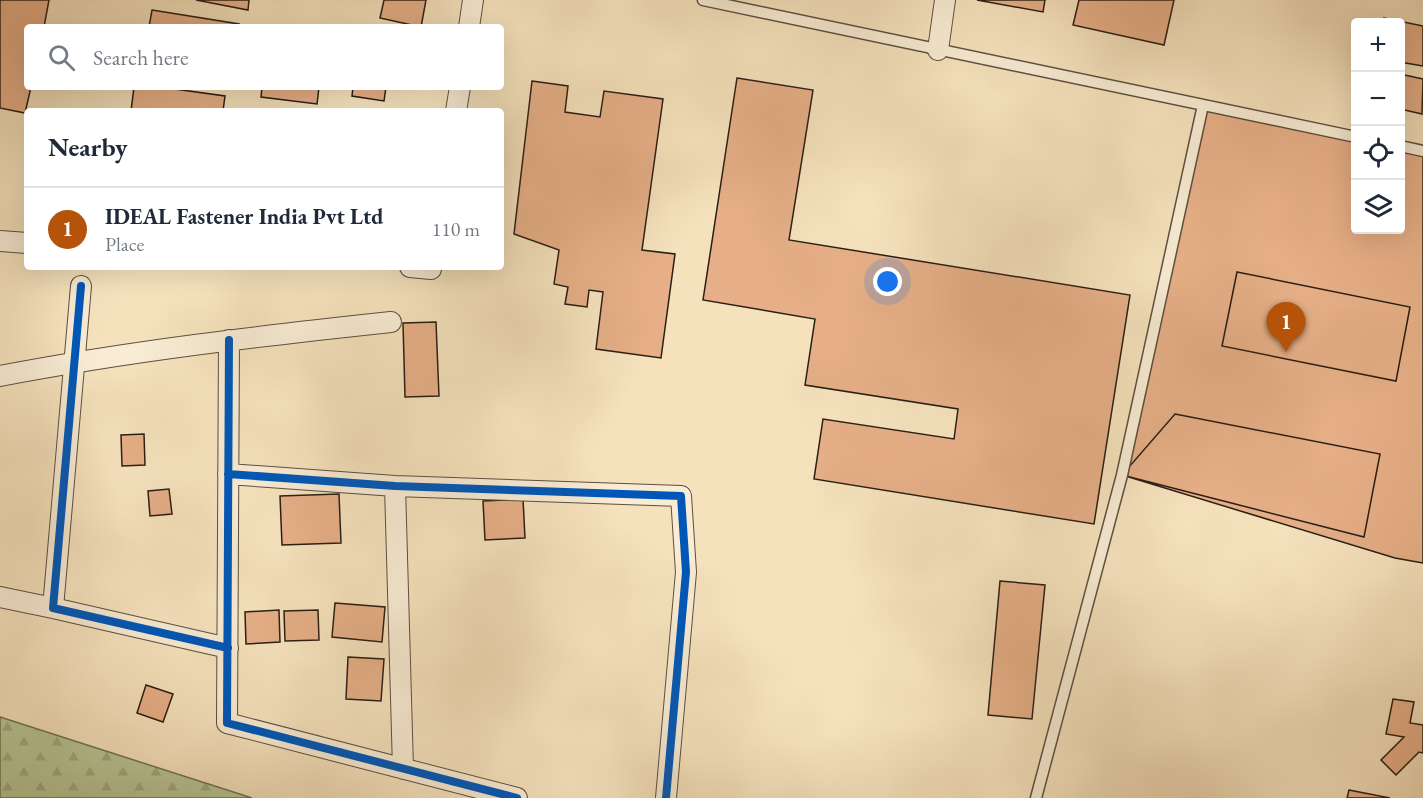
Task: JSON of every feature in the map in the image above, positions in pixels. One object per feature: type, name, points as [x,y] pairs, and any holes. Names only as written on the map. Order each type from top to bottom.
[{"type":"street","points":[[469,24],[473,0]]},
{"type":"street","points":[[938,50],[945,0]]},
{"type":"street","points":[[456,108],[460,90]]},
{"type":"street","points":[[0,241],[24,243]]},
{"type":"street","points":[[53,608],[81,286]]},
{"type":"street","points":[[0,376],[74,361],[229,339],[391,322]]},
{"type":"street","points":[[229,339],[227,723],[517,798]]},
{"type":"street","points":[[228,474],[395,486],[681,496],[686,572],[666,798]]},
{"type":"street","points":[[395,486],[404,769]]},
{"type":"street","points":[[0,597],[228,648]]},
{"type":"lane","points":[[703,0],[1351,136]]},
{"type":"lane","points":[[1036,798],[1122,475],[1203,105]]},
{"type":"lane","points":[[1405,147],[1423,151]]},
{"type":"green space","points":[[0,717],[252,798],[0,798]]},
{"type":"building","points":[[0,0],[49,0],[45,24],[24,24],[24,90],[30,90],[24,113],[0,108]]},
{"type":"building","points":[[196,0],[249,0],[248,10]]},
{"type":"building","points":[[384,0],[426,0],[422,24],[407,24],[380,18]]},
{"type":"building","points":[[977,0],[1045,0],[1043,12]]},
{"type":"building","points":[[1079,0],[1174,0],[1164,45],[1073,25]]},
{"type":"building","points":[[152,10],[239,24],[150,24]]},
{"type":"building","points":[[1405,22],[1423,26],[1423,66],[1405,63]]},
{"type":"building","points":[[1405,75],[1423,79],[1422,114],[1405,110]]},
{"type":"building","points":[[737,78],[813,90],[789,240],[1130,295],[1094,524],[814,479],[823,419],[954,439],[958,409],[805,385],[815,319],[703,300]]},
{"type":"building","points":[[532,81],[568,86],[565,112],[600,117],[604,91],[663,99],[642,250],[675,254],[661,358],[596,349],[603,292],[589,290],[587,307],[565,304],[568,287],[554,284],[559,250],[514,234]]},
{"type":"building","points":[[134,90],[182,90],[225,96],[223,108],[131,108]]},
{"type":"building","points":[[262,90],[319,90],[317,104],[261,97]]},
{"type":"building","points":[[353,90],[386,90],[384,101],[352,96]]},
{"type":"building","points":[[1203,105],[1351,136],[1351,234],[1405,234],[1405,147],[1423,151],[1423,563],[1395,558],[1122,475]]},
{"type":"building","points":[[1237,272],[1410,307],[1396,381],[1222,346]]},
{"type":"building","points":[[436,322],[439,396],[405,397],[403,323]]},
{"type":"building","points":[[1175,414],[1380,454],[1364,537],[1122,475]]},
{"type":"building","points":[[144,434],[145,465],[122,466],[121,435]]},
{"type":"building","points":[[169,489],[172,514],[150,516],[148,491]]},
{"type":"building","points":[[339,494],[341,543],[282,545],[280,496]]},
{"type":"building","points":[[523,499],[525,538],[485,540],[483,501]]},
{"type":"building","points":[[1000,581],[1045,585],[1032,719],[988,715]]},
{"type":"building","points":[[335,603],[385,607],[382,642],[332,637]]},
{"type":"building","points":[[279,610],[280,642],[246,644],[245,612]]},
{"type":"building","points":[[318,610],[319,640],[285,641],[284,611]]},
{"type":"building","points":[[348,657],[384,659],[381,701],[346,699]]},
{"type":"building","points":[[146,685],[173,694],[163,722],[137,713]]},
{"type":"building","points":[[1393,699],[1414,702],[1410,723],[1423,725],[1423,753],[1419,752],[1396,775],[1381,760],[1404,737],[1386,734]]},
{"type":"building","points":[[1349,790],[1390,798],[1347,798]]},
{"type":"cycle path","points":[[81,286],[53,608],[228,648]]},
{"type":"cycle path","points":[[229,340],[227,723],[517,798]]},
{"type":"cycle path","points":[[228,474],[395,486],[681,496],[686,572],[666,798]]},
{"type":"place","name":"IDEAL Fastener India Pvt Ltd","points":[[1286,352]]}]
